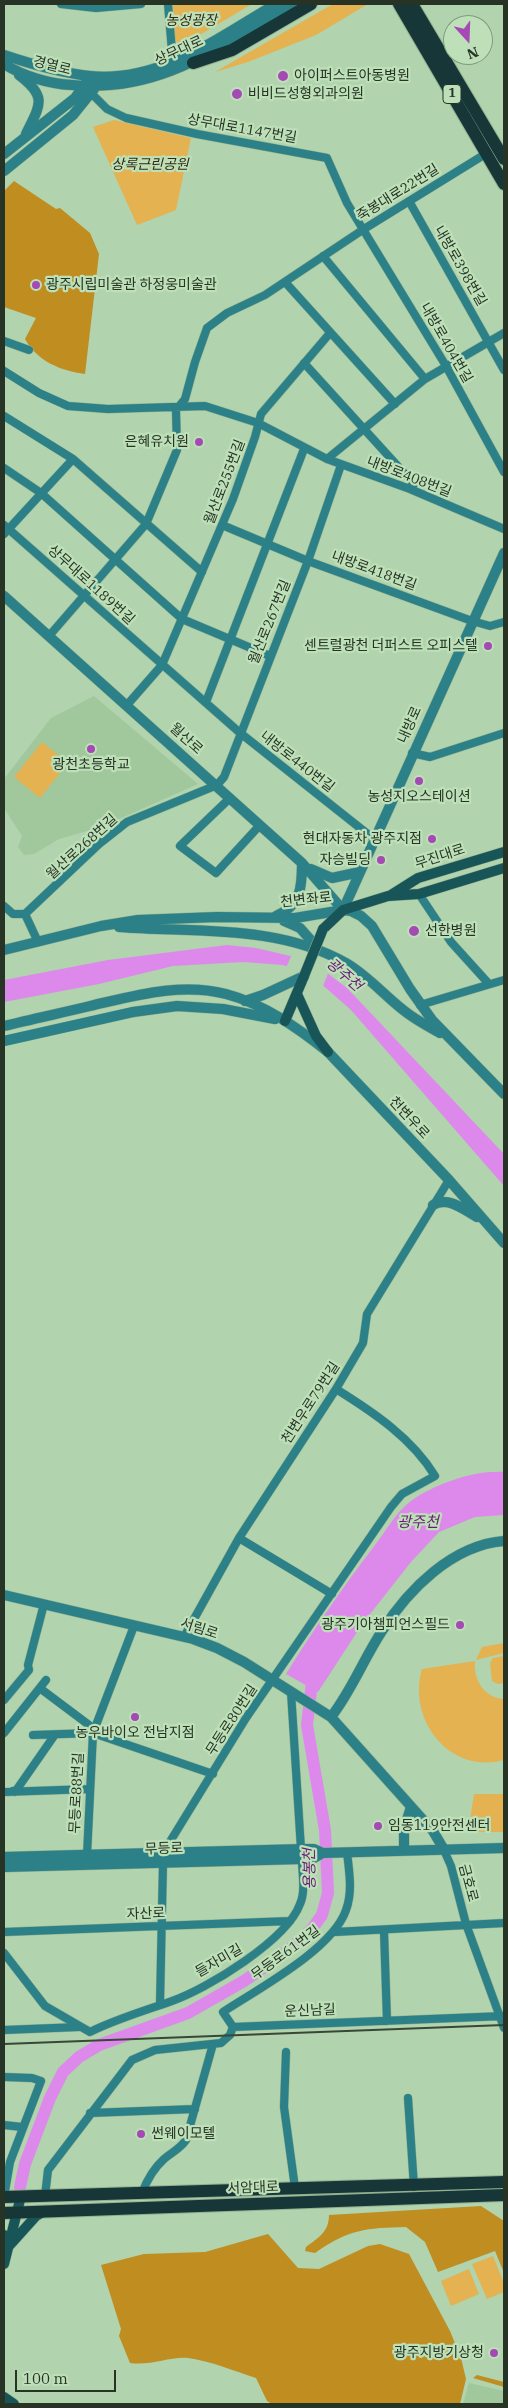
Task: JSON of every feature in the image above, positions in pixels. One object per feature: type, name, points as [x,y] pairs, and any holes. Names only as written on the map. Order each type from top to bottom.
[{"type":"main road","points":[[193,63],[232,50],[311,4]]},
{"type":"main road","name":"1","points":[[399,4],[504,184]]},
{"type":"main road","name":"1","points":[[412,4],[504,159]]},
{"type":"main road","name":"무진대로","points":[[388,896],[418,878],[504,852]]},
{"type":"main road","name":"무진대로","points":[[297,994],[324,929],[343,910],[388,896],[419,894],[504,868]]},
{"type":"main road","points":[[285,1021],[297,994]]},
{"type":"main road","points":[[297,994],[316,1036],[328,1052]]},
{"type":"main road","name":"서암대로","points":[[9,2197],[295,2188],[414,2187],[504,2182]]},
{"type":"main road","name":"서암대로","points":[[9,2213],[504,2195]]},
{"type":"main road","points":[[4,2264],[9,2246],[9,2197]]},
{"type":"main road","points":[[9,2246],[40,2212]]},
{"type":"main road","points":[[4,2235],[9,2246]]},
{"type":"main road","points":[[4,2397],[14,2404]]},
{"type":"street","points":[[61,4],[96,8],[141,4]]},
{"type":"street","points":[[168,4],[173,63]]},
{"type":"street","name":"상무대로","points":[[173,63],[216,32],[263,4]]},
{"type":"street","name":"상무대로","points":[[88,76],[132,74],[173,63],[276,4]]},
{"type":"street","name":"상무대로","points":[[90,89],[148,80],[193,63],[292,4]]},
{"type":"street","name":"경열로","points":[[4,55],[88,76]]},
{"type":"street","points":[[8,67],[36,89],[39,102],[25,136]]},
{"type":"street","name":"경열로","points":[[8,67],[62,85],[90,89]]},
{"type":"street","points":[[88,76],[90,89]]},
{"type":"street","points":[[4,171],[72,115],[90,89],[102,76]]},
{"type":"street","points":[[4,154],[74,98],[90,89]]},
{"type":"street","name":"상무대로1147번길","points":[[90,89],[112,112],[126,118],[196,134],[322,156],[329,161],[340,190],[364,229]]},
{"type":"street","name":"죽봉대로22번길","points":[[146,524],[177,450],[176,410],[181,406],[206,328],[227,312],[265,295],[364,229],[487,154]]},
{"type":"street","name":"내방로398번길","points":[[409,201],[504,370]]},
{"type":"street","name":"내방로404번길","points":[[364,229],[446,366],[504,472]]},
{"type":"street","points":[[322,256],[425,379]]},
{"type":"street","points":[[285,282],[395,404]]},
{"type":"street","points":[[327,459],[425,379],[504,332]]},
{"type":"street","name":"월산로255번길","points":[[127,705],[162,664],[222,525],[255,438],[261,414],[330,333]]},
{"type":"street","points":[[4,341],[28,350]]},
{"type":"street","points":[[304,363],[366,428],[414,484],[410,488]]},
{"type":"street","name":"내방로408번길","points":[[4,371],[40,393],[68,406],[108,409],[205,406],[258,423],[304,449],[342,465],[410,488],[504,530]]},
{"type":"street","points":[[4,416],[73,458],[202,572]]},
{"type":"street","points":[[206,702],[304,449]]},
{"type":"street","points":[[5,529],[73,458]]},
{"type":"street","name":"월산로267번길","points":[[217,785],[224,777],[239,732],[308,561],[342,465]]},
{"type":"street","points":[[4,468],[41,492],[182,619],[270,656]]},
{"type":"street","points":[[49,636],[146,524]]},
{"type":"street","name":"내방로418번길","points":[[222,525],[308,561],[472,621],[490,626],[504,622]]},
{"type":"street","name":"상무대로1189번길","points":[[5,529],[162,664]]},
{"type":"street","name":"내방로","points":[[343,910],[412,753],[504,553]]},
{"type":"street","name":"월산로","points":[[4,596],[302,863],[343,910]]},
{"type":"street","name":"내방로440번길","points":[[162,664],[239,732],[374,839]]},
{"type":"street","points":[[412,753],[430,757],[504,733]]},
{"type":"street","name":"월산로268번길","points":[[25,914],[99,844],[127,822],[217,785]]},
{"type":"street","points":[[230,798],[180,846],[216,873],[260,825]]},
{"type":"street","points":[[273,918],[287,910],[297,901],[301,892],[302,863],[332,878],[360,872]]},
{"type":"street","points":[[419,894],[451,942],[489,984]]},
{"type":"street","points":[[4,906],[13,914],[25,914],[38,942]]},
{"type":"street","name":"천변좌로","points":[[4,950],[101,926],[164,918],[273,918],[312,916],[343,910],[362,916],[372,926],[420,1005],[504,1094]]},
{"type":"street","points":[[273,918],[293,924],[307,934],[316,946]]},
{"type":"street","name":"천변좌로","points":[[101,926],[212,930],[293,942],[333,956],[349,965],[365,976],[410,1016],[450,1038]]},
{"type":"street","points":[[245,1000],[263,995],[304,976]]},
{"type":"street","points":[[420,1005],[504,980]]},
{"type":"street","name":"천변우로","points":[[4,1026],[162,991],[208,990],[245,1000],[285,1021],[328,1052],[448,1180],[504,1243]]},
{"type":"street","name":"천변우로","points":[[4,1041],[133,1012],[178,1006],[223,1009],[285,1021]]},
{"type":"street","name":"천변우로79번길","points":[[184,1637],[238,1538],[336,1389],[363,1343],[367,1314],[448,1180]]},
{"type":"street","points":[[433,1205],[442,1202],[450,1203],[486,1222]]},
{"type":"street","name":"무등로80번길","points":[[163,1858],[246,1718],[274,1681],[397,1500],[410,1489],[434,1476],[425,1462],[383,1420],[336,1389]]},
{"type":"street","points":[[238,1538],[332,1594]]},
{"type":"street","points":[[329,1716],[348,1695],[381,1632],[405,1600],[427,1578],[453,1559],[482,1545],[504,1542]]},
{"type":"street","name":"서림로","points":[[4,1595],[184,1637],[217,1648],[329,1716],[433,1831],[443,1848]]},
{"type":"street","points":[[4,1701],[29,1670],[28,1665],[44,1604]]},
{"type":"street","name":"무등로88번길","points":[[87,1855],[93,1733],[134,1626]]},
{"type":"street","points":[[4,1733],[41,1689],[46,1680]]},
{"type":"street","name":"무등로88번길","points":[[41,1689],[90,1725],[93,1733]]},
{"type":"street","name":"들자미길","points":[[79,2027],[90,2032],[108,2022],[173,2001],[198,1988],[260,1950],[279,1935],[301,1904],[303,1894],[303,1854],[291,1692]]},
{"type":"street","name":"무등로88번길","points":[[33,1735],[54,1736],[93,1733],[147,1751]]},
{"type":"street","points":[[15,1792],[54,1736]]},
{"type":"street","name":"무등로80번길","points":[[147,1751],[212,1774]]},
{"type":"street","points":[[4,1788],[15,1792]]},
{"type":"street","points":[[4,1792],[89,1789]]},
{"type":"street","points":[[404,1850],[404,1829],[411,1808]]},
{"type":"street","name":"무등로","points":[[4,1867],[163,1858],[443,1848],[504,1848]]},
{"type":"street","name":"금호로","points":[[443,1848],[451,1866],[466,1924],[502,2016],[504,2028]]},
{"type":"street","name":"무등로61번길","points":[[234,2027],[223,2012],[306,1956],[334,1932],[342,1920],[349,1899],[347,1852]]},
{"type":"street","name":"무등로","points":[[4,1857],[87,1855],[163,1858]]},
{"type":"street","points":[[160,2004],[163,1858]]},
{"type":"street","name":"자산로","points":[[4,1932],[290,1921]]},
{"type":"street","name":"금호로","points":[[466,1924],[504,1923]]},
{"type":"street","points":[[334,1932],[384,1931],[466,1924]]},
{"type":"street","points":[[384,1931],[388,2021]]},
{"type":"street","points":[[4,1953],[46,2006],[68,2018],[79,2027]]},
{"type":"street","name":"운신남길","points":[[234,2027],[502,2016]]},
{"type":"street","points":[[4,2030],[79,2027]]},
{"type":"street","points":[[42,2196],[48,2170],[127,2066],[139,2055],[172,2047],[221,2043],[230,2035],[234,2027]]},
{"type":"street","points":[[142,2193],[159,2163],[182,2145],[195,2109],[213,2044]]},
{"type":"street","points":[[286,2052],[284,2107],[295,2188]]},
{"type":"street","points":[[4,2077],[32,2078],[41,2081],[10,2162],[9,2197]]},
{"type":"street","points":[[408,2098],[414,2187]]},
{"type":"street","points":[[90,2113],[195,2109]]},
{"type":"street","points":[[4,2125],[22,2127]]},
{"type":"shaded area","points":[[14,181],[56,209],[60,208],[90,233],[99,254],[85,374],[50,364],[43,359],[30,347],[25,339],[36,318],[4,307],[4,191]]},
{"type":"shaded area","name":"광천초등학교","points":[[94,696],[198,784],[101,827],[59,839],[34,854],[24,855],[18,847],[22,836],[4,808],[4,779],[51,718]]},
{"type":"shaded area","points":[[481,2206],[504,2221],[504,2273],[495,2251],[438,2272],[425,2242],[406,2227],[358,2231],[338,2239],[315,2253],[305,2251],[306,2247],[325,2230],[329,2221],[329,2215]]},
{"type":"shaded area","points":[[268,2234],[298,2268],[319,2269],[368,2246],[380,2244],[409,2254],[450,2331],[461,2358],[466,2379],[460,2404],[272,2404],[267,2401],[256,2378],[197,2359],[175,2358],[138,2364],[130,2363],[119,2336],[121,2329],[101,2265],[144,2254],[205,2252]]},
{"type":"shaded area","points":[[477,2375],[504,2382],[504,2387],[473,2378]]},
{"type":"shaded area","points":[[469,2383],[504,2391],[504,2404],[463,2404]]},
{"type":"green space","name":"농성광장","points":[[173,4],[252,4],[186,43],[179,44],[175,40]]},
{"type":"green space","name":"농성광장","points":[[333,4],[368,4],[316,35],[248,62],[215,72]]},
{"type":"green space","name":"상록근린공원","points":[[114,120],[191,138],[176,210],[137,225],[93,127]]},
{"type":"green space","points":[[42,742],[68,763],[40,798],[14,777]]},
{"type":"green space","points":[[504,1643],[504,1653],[476,1660],[482,1647]]},
{"type":"green space","points":[[504,1656],[504,1683],[498,1684],[492,1681],[490,1663],[493,1658]]},
{"type":"green space","points":[[475,1661],[476,1674],[481,1686],[491,1695],[504,1699],[504,1760],[484,1762],[466,1759],[450,1751],[437,1739],[427,1724],[421,1707],[419,1688],[422,1669]]},
{"type":"green space","points":[[474,1794],[504,1794],[504,1832],[468,1832]]},
{"type":"green space","points":[[493,2256],[504,2283],[504,2292],[487,2299],[472,2264]]},
{"type":"green space","points":[[469,2269],[479,2294],[451,2306],[441,2281]]},
{"type":"water","name":"광주천","points":[[227,945],[256,948],[312,961],[347,988],[504,1154],[504,1186],[351,1010],[310,974],[283,965],[243,962],[173,966],[99,984],[4,1002],[4,980],[108,960]]},
{"type":"water","name":"광주천","points":[[504,1472],[504,1515],[475,1517],[439,1532],[411,1562],[363,1623],[318,1692],[286,1674],[340,1592],[406,1505],[431,1489],[455,1479],[480,1473]]},
{"type":"pier","points":[[292,954],[313,959],[329,971],[323,986],[309,976],[286,968]]},
{"type":"waterway","name":"용봉천","points":[[20,2187],[25,2164],[50,2098],[63,2072],[79,2057],[99,2045],[188,2013],[244,1981],[285,1953],[312,1929],[322,1915],[328,1893],[325,1830],[307,1725],[313,1673]]},
{"type":"railway","points":[[4,2044],[504,2025]]},
{"type":"place","name":"아이퍼스트아동병원","points":[[283,76]]},
{"type":"place","name":"비비드성형외과의원","points":[[237,94]]},
{"type":"place","name":"광주시립미술관 하정웅미술관","points":[[36,285]]},
{"type":"place","name":"은혜유치원","points":[[199,442]]},
{"type":"place","name":"센트럴광천 더퍼스트 오피스텔","points":[[488,646]]},
{"type":"place","name":"광천초등학교","points":[[91,749]]},
{"type":"place","name":"농성지오스테이션","points":[[419,781]]},
{"type":"place","name":"현대자동차 광주지점","points":[[432,839]]},
{"type":"place","name":"자승빌딩","points":[[381,860]]},
{"type":"place","name":"선한병원","points":[[414,931]]},
{"type":"place","name":"광주기아챔피언스필드","points":[[460,1625]]},
{"type":"place","name":"농우바이오 전남지점","points":[[135,1717]]},
{"type":"place","name":"임동119안전센터","points":[[378,1826]]},
{"type":"place","name":"썬웨이모텔","points":[[141,2134]]},
{"type":"place","name":"광주지방기상청","points":[[494,2353]]}]
